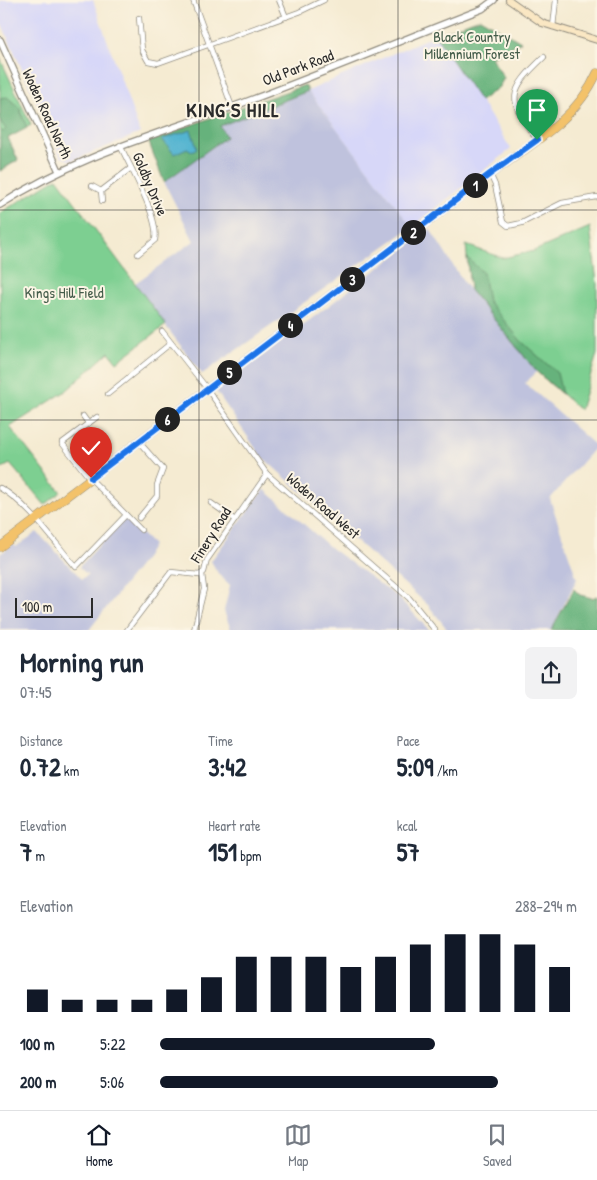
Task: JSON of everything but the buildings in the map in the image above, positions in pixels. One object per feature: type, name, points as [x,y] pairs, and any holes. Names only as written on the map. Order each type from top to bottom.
[{"type":"main road","points":[[509,0],[542,23],[553,28],[597,40]]},
{"type":"main road","points":[[582,35],[597,34]]},
{"type":"main road","points":[[0,547],[537,140],[578,104],[590,89],[597,73]]},
{"type":"street","points":[[193,0],[232,107]]},
{"type":"street","points":[[279,0],[286,17]]},
{"type":"street","points":[[139,18],[142,50],[148,61],[158,63],[210,46],[286,17],[324,0]]},
{"type":"street","name":"Old Park Road","points":[[0,205],[59,171],[120,145],[232,107],[482,9],[494,0]]},
{"type":"street","points":[[553,28],[556,0]]},
{"type":"street","name":"Woden Road North","points":[[0,40],[59,171]]},
{"type":"street","points":[[537,140],[518,113],[516,87],[522,78],[544,57]]},
{"type":"street","name":"Goldby Drive","points":[[120,145],[143,192],[156,230],[155,240],[138,254]]},
{"type":"street","points":[[101,191],[131,168]]},
{"type":"street","points":[[490,174],[503,222],[508,226],[522,223],[562,203],[597,197]]},
{"type":"street","points":[[92,186],[101,191]]},
{"type":"street","points":[[101,191],[102,201]]},
{"type":"street","name":"Woden Road West","points":[[162,331],[267,474],[410,598],[435,630]]},
{"type":"street","points":[[108,394],[171,343]]},
{"type":"street","points":[[83,416],[88,423]]},
{"type":"street","points":[[62,443],[97,417]]},
{"type":"street","points":[[58,438],[91,478],[141,530]]},
{"type":"street","points":[[138,442],[163,469],[157,485],[157,496],[139,518]]},
{"type":"street","name":"Finery Road","points":[[127,630],[171,572],[202,574],[207,560],[267,474]]},
{"type":"street","points":[[0,488],[8,493],[35,520],[76,567],[126,514]]},
{"type":"street","points":[[211,503],[235,520]]},
{"type":"street","points":[[194,630],[204,589],[202,574]]},
{"type":"shaded area","points":[[93,0],[140,133],[71,161],[61,157],[0,20],[0,1]]},
{"type":"shaded area","points":[[435,35],[468,81],[511,149],[412,227],[308,91]]},
{"type":"shaded area","points":[[308,91],[412,227],[202,374],[134,284],[194,241],[164,182],[226,137],[220,126]]},
{"type":"shaded area","points":[[430,229],[464,283],[537,372],[525,383],[596,446],[550,499],[577,579],[551,630],[448,630],[428,605],[261,456],[216,391]]},
{"type":"shaded area","points":[[264,489],[332,549],[399,598],[429,630],[231,630],[224,611],[230,585],[219,575],[211,561]]},
{"type":"shaded area","points":[[125,518],[153,545],[146,557],[89,630],[0,630],[0,554],[13,544],[16,547],[37,532],[82,579],[88,575],[79,567]]},
{"type":"green space","name":"Black Country Millennium Forest","points":[[480,18],[521,42],[491,57],[504,78],[499,87],[480,101],[435,35]]},
{"type":"green space","points":[[0,58],[31,125],[8,138],[18,160],[0,171]]},
{"type":"green space","points":[[305,85],[308,91],[220,126],[226,137],[164,182],[148,140]]},
{"type":"green space","points":[[7,97],[19,107],[27,128],[8,138],[18,160],[0,171],[0,129],[3,132],[6,129],[0,121],[0,98]]},
{"type":"green space","name":"Kings Hill Field","points":[[57,178],[166,325],[117,362],[109,352],[66,391],[10,427],[61,492],[45,505],[10,464],[0,469],[0,213]]},
{"type":"green space","points":[[590,227],[597,283],[597,354],[580,410],[537,372],[470,290],[466,245],[503,258],[534,251]]},
{"type":"green space","points":[[467,257],[483,273],[488,301],[521,341],[557,373],[562,394],[537,372],[470,290]]},
{"type":"green space","points":[[574,589],[580,595],[592,598],[597,596],[597,630],[551,630]]},
{"type":"water","points":[[191,130],[197,148],[192,151],[187,148],[174,154],[162,139]]},
{"type":"district","name":"KING’S HILL","points":[[233,110]]},
{"type":"route","points":[[91,478],[537,140]]}]
